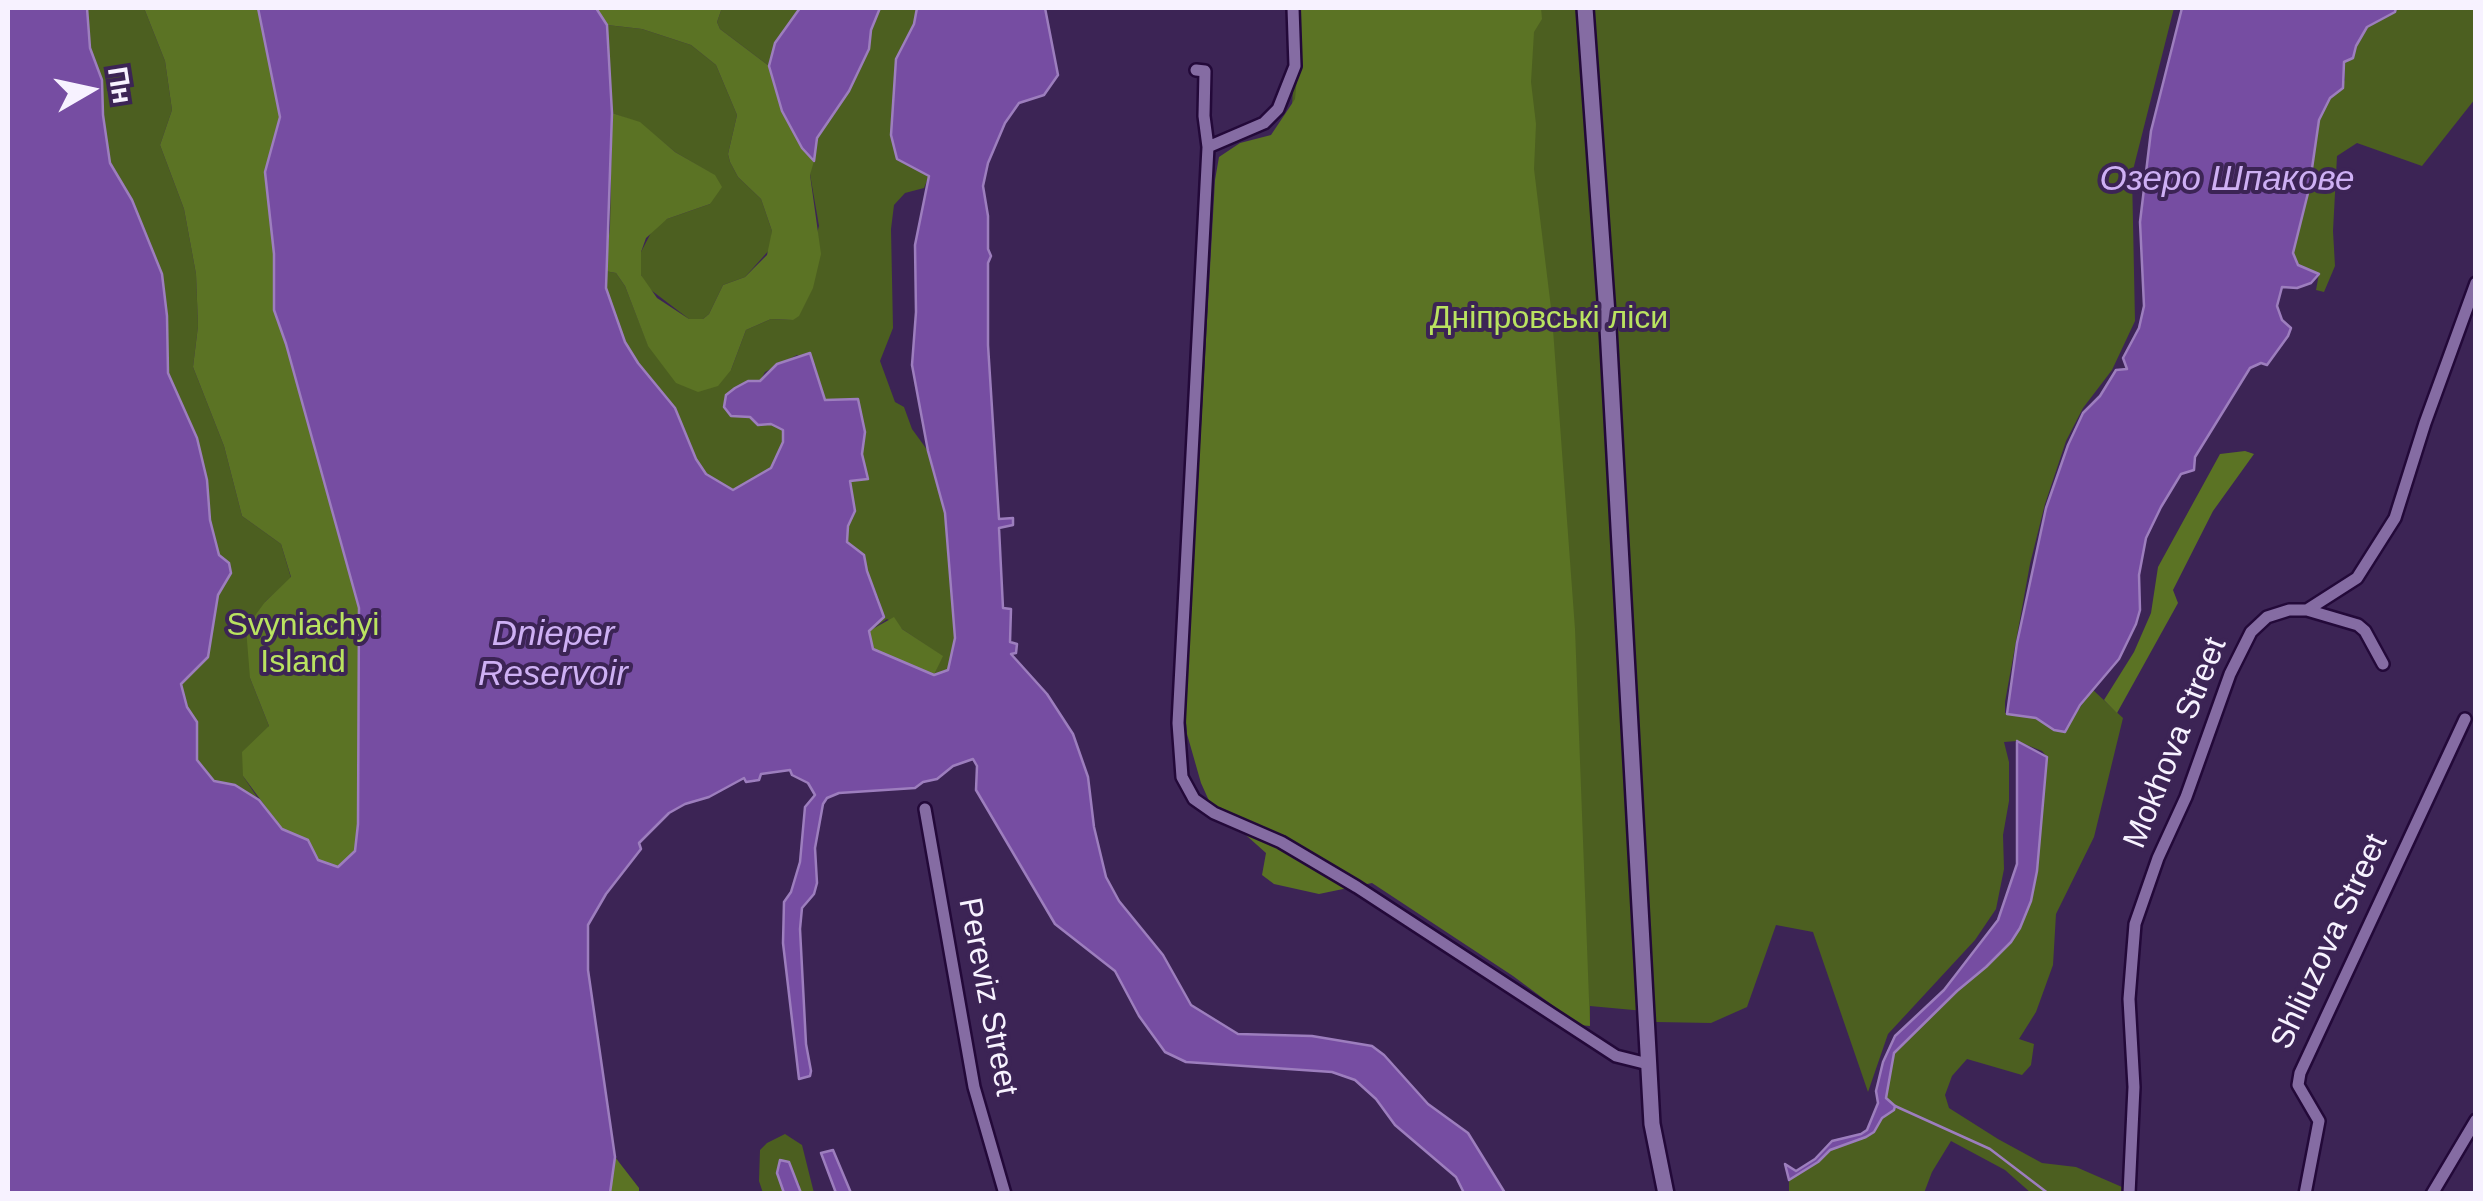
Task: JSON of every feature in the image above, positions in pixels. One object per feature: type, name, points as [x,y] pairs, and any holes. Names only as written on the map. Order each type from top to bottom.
[{"type":"main road","points":[[1585,8],[1610,347],[1648,1064],[1656,1150],[1666,1194]]},
{"type":"street","points":[[1208,147],[1264,123],[1278,109],[1294,66],[1293,8]]},
{"type":"street","points":[[1196,70],[1205,71],[1208,147],[1178,723],[1182,777],[1194,799],[1214,812],[1281,842],[1357,887],[1616,1056],[1648,1064]]},
{"type":"street","name":"Mokhova Street","points":[[2130,1194],[2134,1087],[2129,998],[2135,924],[2158,858],[2186,797],[2230,674],[2251,632],[2267,618],[2289,610],[2307,610],[2357,578],[2396,518],[2425,422],[2476,283]]},
{"type":"street","points":[[2307,610],[2365,630],[2384,664]]},
{"type":"street","name":"Shliuzova Street","points":[[2306,1194],[2318,1121],[2298,1079],[2465,719]]},
{"type":"street","name":"Pereviz Street","points":[[925,810],[974,1088],[1005,1194]]},
{"type":"street","points":[[2432,1194],[2476,1120]]},
{"type":"green space","points":[[87,8],[144,8],[165,61],[172,110],[160,145],[184,209],[196,274],[198,326],[193,367],[224,446],[242,516],[281,544],[291,578],[265,602],[250,678],[269,726],[243,776],[259,800],[235,785],[214,781],[197,760],[197,722],[187,707],[181,684],[208,657],[218,595],[231,573],[229,563],[219,556],[197,438],[168,373],[162,274],[132,200],[110,163],[102,80],[90,48]]},
{"type":"green space","name":"Svyniachyi Island","points":[[144,8],[258,8],[265,39],[280,117],[265,172],[274,254],[274,310],[359,608],[358,824],[355,851],[338,868],[318,860],[308,840],[282,829],[243,776],[242,752],[269,726],[250,678],[246,628],[291,577],[281,544],[242,516],[224,446],[193,367],[198,326],[196,274],[184,209],[160,145],[172,110],[165,61]]},
{"type":"green space","points":[[596,8],[722,8],[717,22],[720,29],[769,66],[782,111],[802,148],[814,161],[810,175],[821,254],[813,288],[799,316],[793,320],[771,319],[746,330],[731,370],[718,386],[698,392],[676,383],[648,346],[625,286],[616,273],[605,271],[610,227],[612,113],[640,122],[675,152],[715,175],[722,187],[710,204],[667,219],[646,238],[641,252],[641,275],[657,298],[689,319],[703,319],[723,285],[745,277],[767,255],[772,231],[761,199],[738,177],[730,162],[728,154],[737,115],[716,65],[691,45],[642,29],[607,25]]},
{"type":"green space","points":[[722,8],[800,8],[775,43],[769,66],[720,29],[717,22]]},
{"type":"green space","points":[[880,8],[917,8],[914,24],[896,59],[891,135],[929,176],[924,188],[905,193],[894,205],[893,328],[880,361],[895,402],[904,407],[912,429],[928,451],[945,513],[955,638],[948,670],[934,675],[942,656],[887,619],[869,631],[880,602],[864,555],[847,542],[848,525],[855,511],[850,480],[868,479],[862,454],[865,432],[825,400],[815,365],[797,355],[765,372],[760,381],[748,381],[750,417],[758,425],[771,424],[783,430],[783,442],[771,468],[734,491],[706,474],[696,459],[675,408],[625,342],[606,288],[605,271],[616,273],[648,345],[731,370],[746,330],[771,319],[793,320],[819,226],[810,174],[817,138],[849,91],[869,49]]},
{"type":"green space","name":"Дніпровські ліси","points":[[1298,8],[2174,8],[2132,174],[2135,321],[2112,370],[2083,408],[2066,441],[2030,564],[2005,702],[2005,713],[2036,718],[2064,732],[2092,689],[2123,718],[2094,837],[2056,914],[2053,965],[2036,1012],[2019,1039],[2034,1044],[2031,1065],[2022,1075],[1967,1059],[1952,1076],[1945,1095],[1949,1108],[1998,1139],[2042,1163],[2076,1167],[2122,1187],[2124,1193],[2031,1193],[2005,1170],[1951,1141],[1924,1193],[1789,1193],[1789,1180],[1796,1174],[1830,1150],[1874,1132],[1889,1103],[1886,1098],[1894,1053],[1986,967],[2020,928],[2037,871],[2047,757],[2017,741],[2004,742],[2009,762],[2009,801],[2003,835],[2004,869],[1996,909],[1975,940],[1888,1034],[1868,1092],[1813,932],[1776,925],[1747,1007],[1711,1023],[1656,1022],[1655,1012],[1590,1006],[1590,1026],[1291,121]]},
{"type":"green space","points":[[1299,8],[1541,8],[1542,19],[1534,32],[1531,82],[1536,124],[1534,169],[1552,316],[1575,629],[1590,1026],[1579,1025],[1513,976],[1372,883],[1319,894],[1274,884],[1262,875],[1266,853],[1210,803],[1201,783],[1187,734],[1185,709],[1215,180],[1219,157],[1240,143],[1271,135],[1295,99],[1301,35]]},
{"type":"green space","points":[[2396,8],[2475,8],[2475,99],[2422,166],[2357,143],[2337,156],[2335,266],[2324,292],[2316,290],[2319,274],[2298,265],[2293,254],[2309,189],[2319,120],[2345,80],[2344,62],[2353,58],[2368,27]]},
{"type":"green space","points":[[607,25],[642,29],[691,45],[716,65],[737,115],[728,154],[730,162],[738,177],[761,199],[772,231],[771,248],[745,277],[723,285],[703,319],[689,319],[647,287],[641,275],[641,252],[654,227],[710,204],[714,175],[675,152],[640,123],[612,113]]},
{"type":"green space","points":[[2220,454],[2254,454],[2213,511],[2173,590],[2178,603],[2117,713],[2104,700],[2134,652],[2151,613],[2158,567]]},
{"type":"green space","points":[[894,617],[902,629],[943,656],[934,675],[873,649],[869,631]]},
{"type":"green space","points":[[785,1134],[802,1145],[814,1193],[801,1193],[799,1183],[777,1173],[784,1193],[763,1193],[759,1181],[760,1150]]},
{"type":"green space","points":[[615,1157],[639,1188],[639,1193],[610,1194]]},
{"type":"water","name":"Dnieper Reservoir","points":[[8,8],[87,8],[90,48],[102,80],[110,163],[132,200],[162,274],[168,373],[197,438],[207,480],[210,520],[219,555],[229,563],[231,573],[218,595],[208,657],[181,684],[187,707],[197,722],[197,760],[214,781],[235,785],[259,800],[282,829],[308,840],[318,860],[338,867],[355,851],[358,824],[359,608],[274,310],[274,254],[265,172],[280,117],[258,8],[596,8],[607,25],[612,113],[606,288],[625,342],[675,408],[706,474],[733,490],[771,468],[783,442],[783,430],[771,424],[758,425],[750,417],[731,416],[724,407],[726,395],[735,388],[748,381],[760,381],[777,364],[810,353],[825,400],[858,399],[868,479],[850,481],[855,511],[848,526],[847,542],[864,555],[884,617],[869,631],[873,649],[934,675],[948,670],[955,638],[945,513],[928,451],[912,365],[915,245],[929,176],[897,159],[891,135],[896,59],[914,24],[917,8],[1045,8],[1058,75],[1044,95],[1019,103],[1005,123],[983,186],[991,256],[988,345],[999,519],[1013,518],[1013,525],[999,528],[1003,608],[1011,609],[1010,642],[1017,644],[1016,653],[1011,654],[1047,694],[1073,734],[1088,777],[1106,877],[1119,901],[1163,955],[1191,1005],[1238,1034],[1312,1036],[1372,1046],[1428,1104],[1468,1133],[1505,1193],[1464,1193],[1456,1177],[1395,1125],[1376,1099],[1355,1080],[1332,1072],[1186,1062],[1165,1052],[1139,1016],[1115,971],[1055,924],[976,790],[977,766],[973,759],[915,788],[839,793],[823,804],[815,848],[817,883],[814,894],[802,908],[800,929],[811,1071],[810,1076],[799,1079],[783,943],[784,902],[800,862],[805,807],[815,795],[808,783],[790,770],[761,774],[759,780],[746,782],[744,778],[669,813],[639,843],[641,849],[588,925],[588,970],[615,1157],[610,1193],[8,1193]]},
{"type":"water","points":[[800,8],[880,8],[869,49],[849,91],[817,138],[814,161],[802,148],[782,111],[769,66],[775,43]]},
{"type":"water","name":"Озеро Шпакове","points":[[2182,8],[2396,8],[2367,27],[2353,58],[2344,62],[2343,88],[2330,98],[2319,120],[2309,189],[2293,253],[2298,265],[2319,274],[2311,283],[2297,288],[2282,287],[2277,306],[2282,320],[2291,328],[2288,336],[2267,365],[2261,363],[2250,368],[2195,457],[2194,470],[2181,474],[2161,507],[2146,538],[2136,624],[2119,659],[2080,705],[2065,732],[2036,718],[2007,714],[2017,643],[2046,508],[2068,445],[2083,413],[2100,396],[2116,370],[2127,369],[2123,358],[2139,328],[2144,306],[2140,222],[2151,131]]},
{"type":"water","points":[[2017,741],[2047,757],[2037,871],[2020,928],[1986,967],[1894,1053],[1886,1098],[1895,1106],[1894,1110],[1882,1118],[1874,1132],[1830,1150],[1789,1180],[1785,1164],[1796,1171],[1832,1141],[1867,1130],[1878,1103],[1876,1091],[1883,1062],[1895,1036],[1944,990],[1998,920],[2017,864]]},
{"type":"water","points":[[833,1150],[851,1193],[836,1193],[821,1153]]},
{"type":"water","points":[[780,1160],[789,1162],[801,1193],[784,1193],[777,1173]]},
{"type":"waterway","points":[[1895,1106],[1990,1149],[2049,1194]]}]
